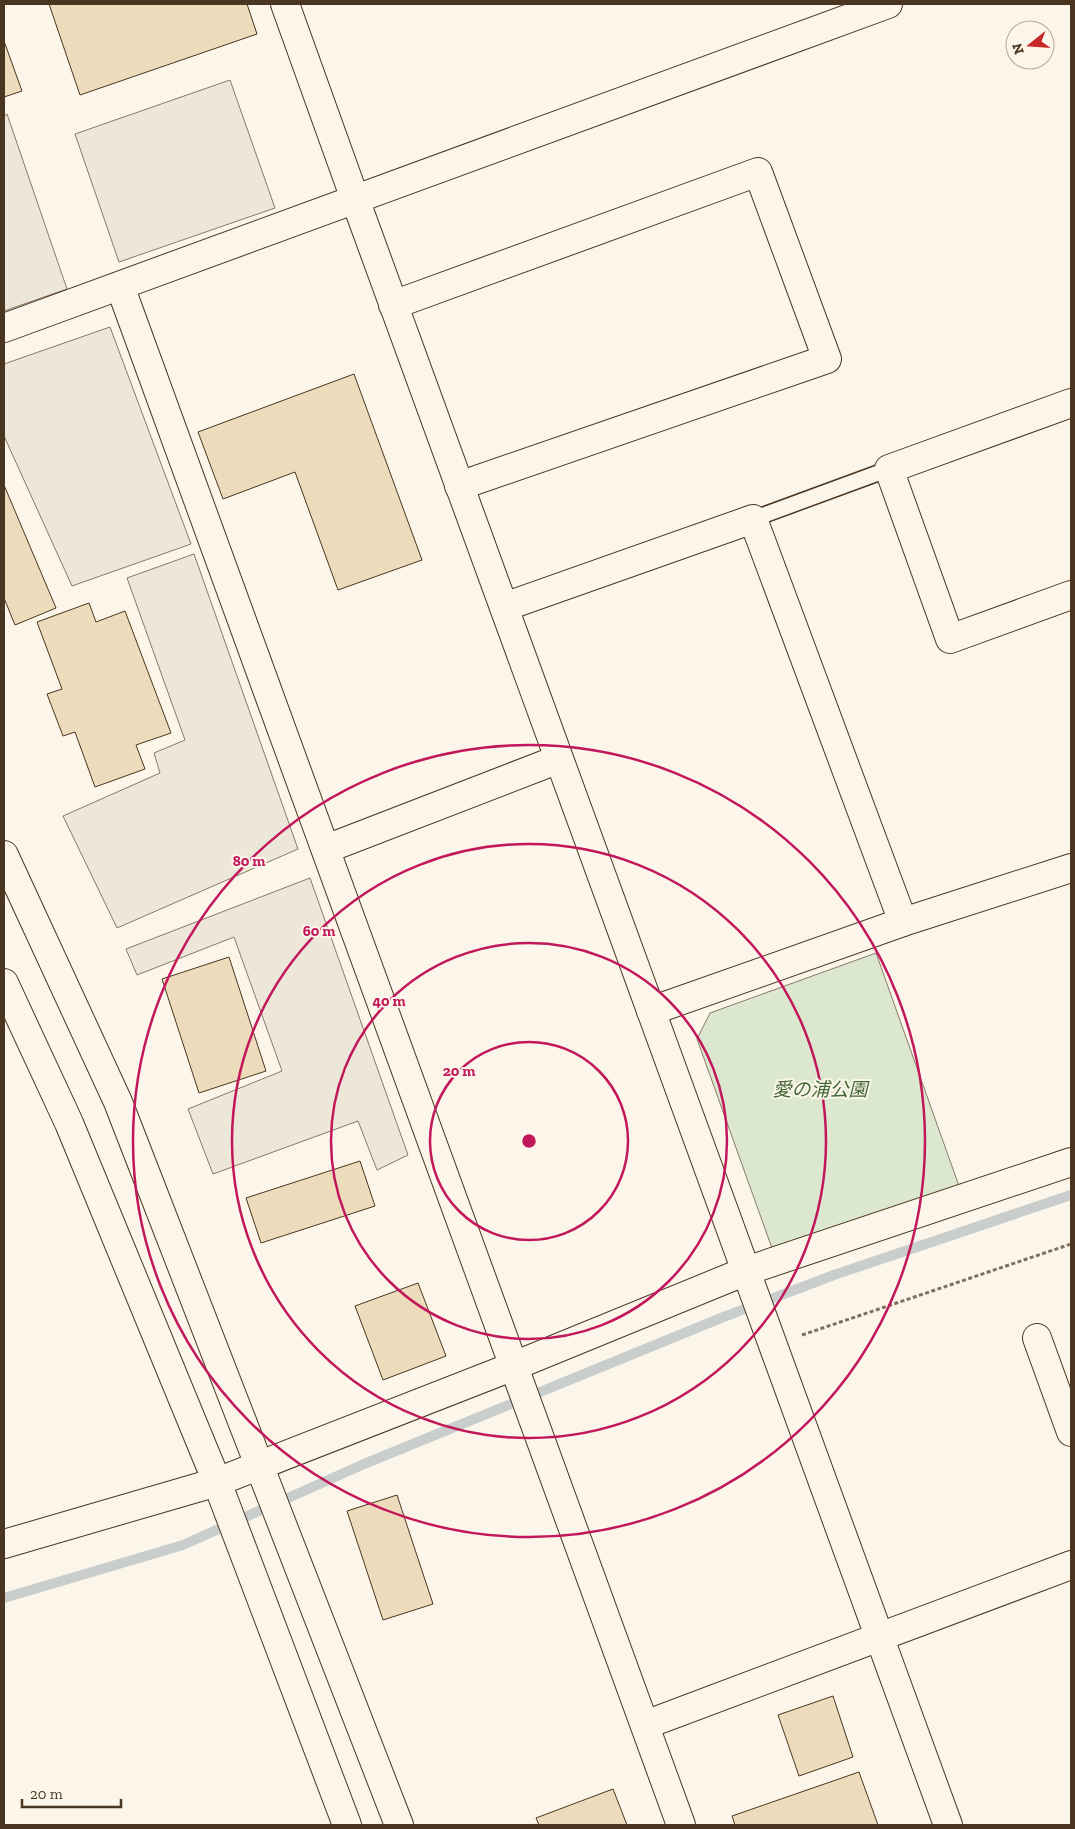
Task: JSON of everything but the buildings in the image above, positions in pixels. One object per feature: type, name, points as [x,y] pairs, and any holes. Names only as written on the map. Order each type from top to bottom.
[{"type":"street","points":[[285,4],[650,1011],[948,1825]]},
{"type":"street","points":[[4,328],[888,4]]},
{"type":"street","points":[[393,305],[758,172],[827,359],[459,486]]},
{"type":"street","points":[[120,286],[681,1825]]},
{"type":"street","points":[[1071,403],[889,469],[950,639],[1071,595]]},
{"type":"street","points":[[504,607],[752,519],[903,922]]},
{"type":"street","points":[[326,849],[559,759]]},
{"type":"street","points":[[4,855],[118,1102],[399,1825]]},
{"type":"street","points":[[650,1011],[903,922],[1071,868]]},
{"type":"street","points":[[4,984],[69,1124],[216,1482],[347,1825]]},
{"type":"street","points":[[4,1544],[216,1482],[514,1366],[746,1271],[1071,1162]]},
{"type":"street","points":[[1037,1338],[1071,1432]]},
{"type":"street","points":[[645,1725],[1071,1565]]},
{"type":"lane","points":[[752,519],[889,469]]},
{"type":"path","points":[[772,1345],[1071,1244]]},
{"type":"green space","name":"愛の浦公園","points":[[876,953],[959,1186],[773,1251],[697,1039],[710,1013]]},
{"type":"shaded area","points":[[230,80],[275,208],[119,262],[75,134]]},
{"type":"shaded area","points":[[7,114],[67,289],[4,311],[4,116]]},
{"type":"shaded area","points":[[110,327],[191,544],[72,586],[4,436],[4,364]]},
{"type":"shaded area","points":[[194,554],[298,849],[117,928],[63,816],[160,773],[154,753],[185,740],[127,578]]},
{"type":"shaded area","points":[[310,878],[408,1155],[377,1170],[358,1121],[213,1174],[188,1109],[282,1071],[234,937],[137,975],[126,949]]},
{"type":"waterway","points":[[4,1598],[183,1545],[364,1464],[721,1318],[834,1275],[1071,1195]]}]
